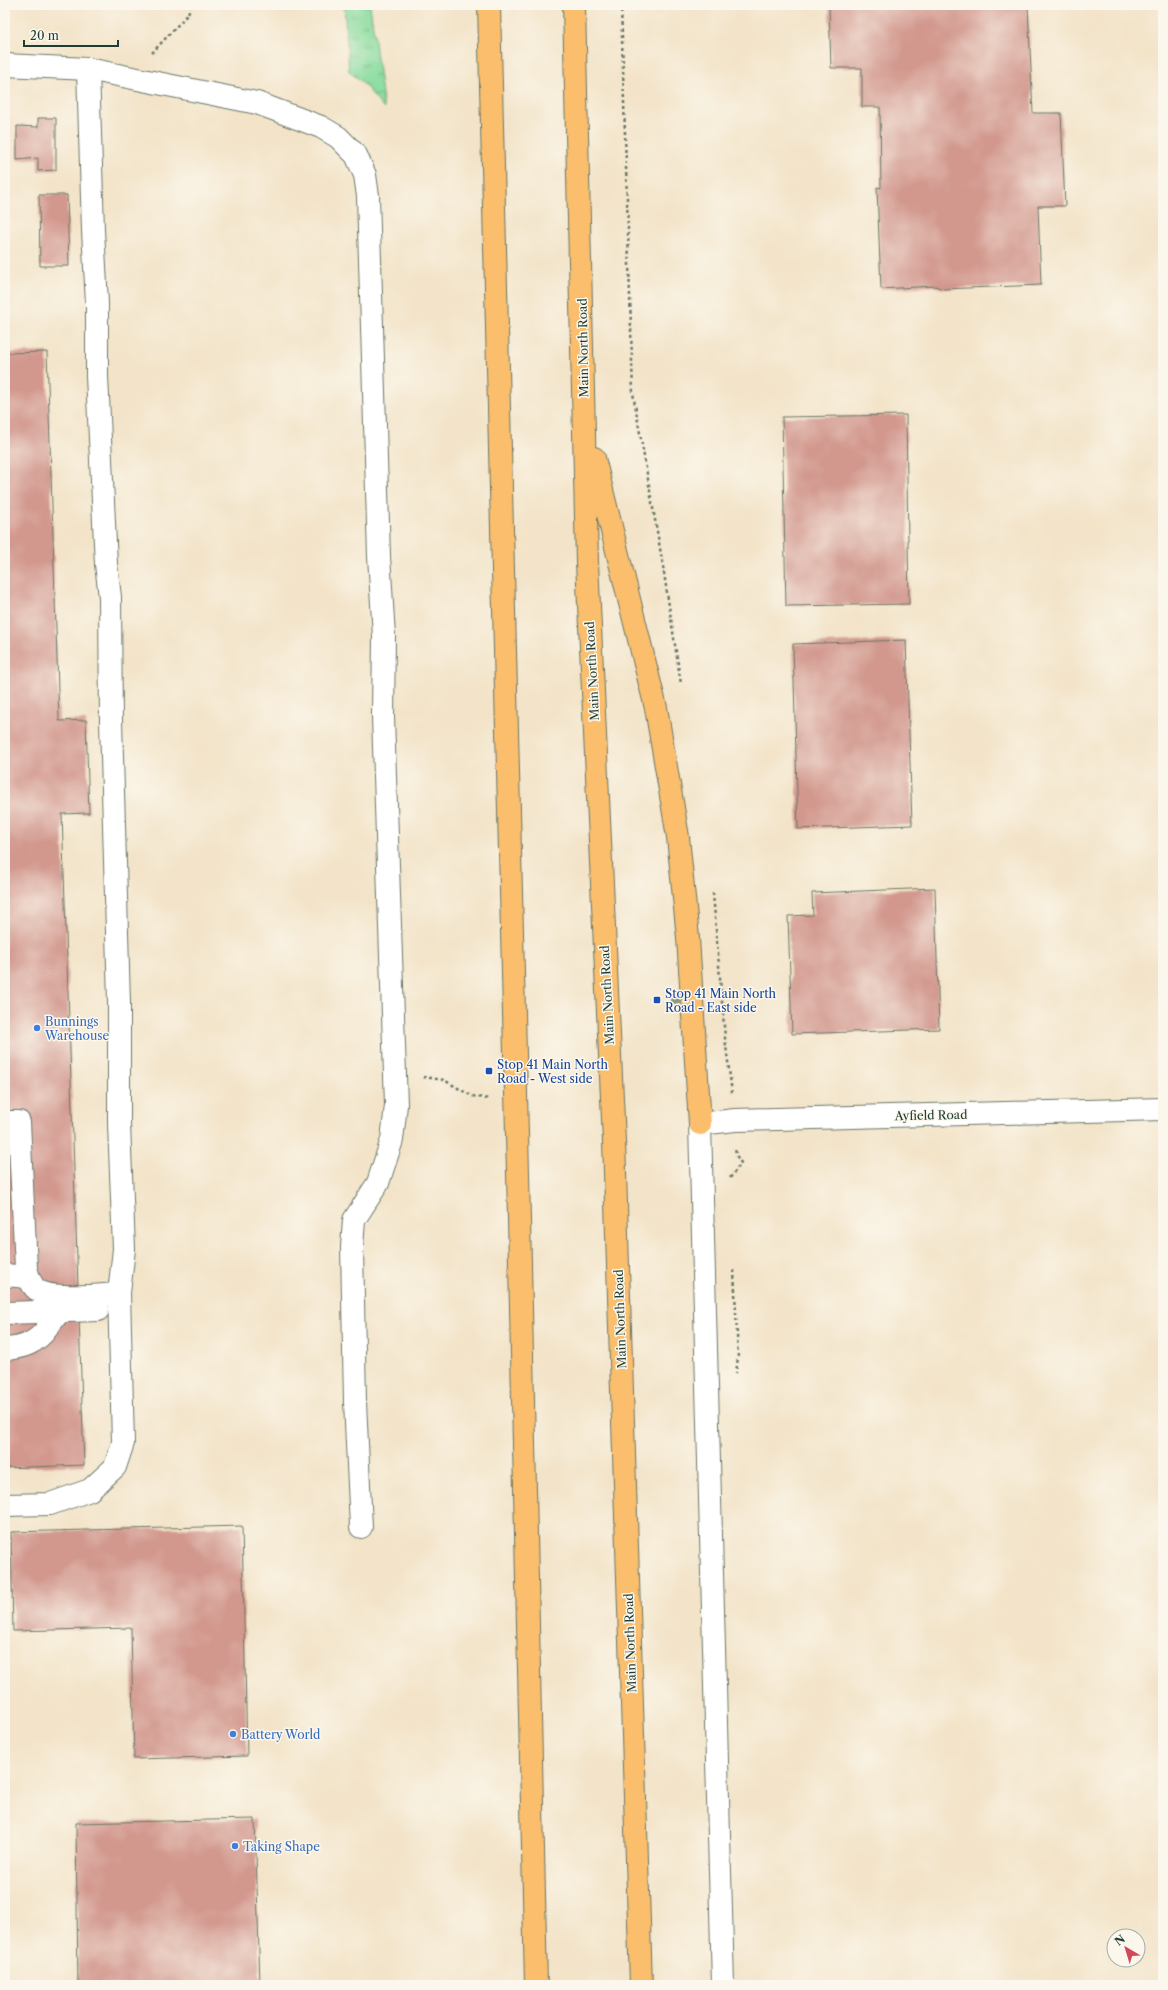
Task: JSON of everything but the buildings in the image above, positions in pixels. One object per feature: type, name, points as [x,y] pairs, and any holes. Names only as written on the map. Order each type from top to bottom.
[{"type":"highway","points":[[489,5],[518,1166],[536,1985]]},
{"type":"highway","name":"Main North Road","points":[[574,5],[587,562],[614,1141],[641,1985]]},
{"type":"highway","points":[[584,420],[656,708],[678,837],[689,946],[700,1124]]},
{"type":"street","points":[[5,65],[88,69],[257,102],[321,127],[338,137],[356,155],[365,175],[368,196],[379,549],[384,636],[383,716],[396,1105],[392,1140],[378,1183],[354,1220],[352,1247],[355,1402],[361,1526]]},
{"type":"street","points":[[5,1505],[50,1504],[90,1490],[115,1467],[123,1442],[119,1301],[124,1241],[119,1124],[119,1002],[110,714],[110,597],[106,564],[97,376],[97,303],[88,69]]},
{"type":"street","name":"Ayfield Road","points":[[700,1124],[743,1120],[1163,1109]]},
{"type":"street","points":[[5,1122],[20,1122],[25,1260],[28,1277],[39,1292],[119,1301]]},
{"type":"street","points":[[700,1124],[723,1985]]},
{"type":"street","points":[[5,1275],[28,1277]]},
{"type":"street","points":[[5,1313],[62,1311],[119,1301]]},
{"type":"street","points":[[5,1348],[29,1345],[40,1336],[53,1317],[62,1311]]},
{"type":"path","points":[[140,79],[153,52],[187,14],[192,5]]},
{"type":"path","points":[[395,1079],[426,1077],[444,1080],[472,1096],[489,1099]]},
{"type":"green space","points":[[344,5],[370,5],[384,109],[362,82],[349,71]]},
{"type":"place","name":"Stop 41 Main North Road - East side","points":[[657,1000]]},
{"type":"place","name":"Bunnings Warehouse","points":[[37,1028]]},
{"type":"place","name":"Stop 41 Main North Road - West side","points":[[489,1071]]},
{"type":"place","name":"Battery World","points":[[233,1734]]},
{"type":"place","name":"Taking Shape","points":[[235,1846]]}]
